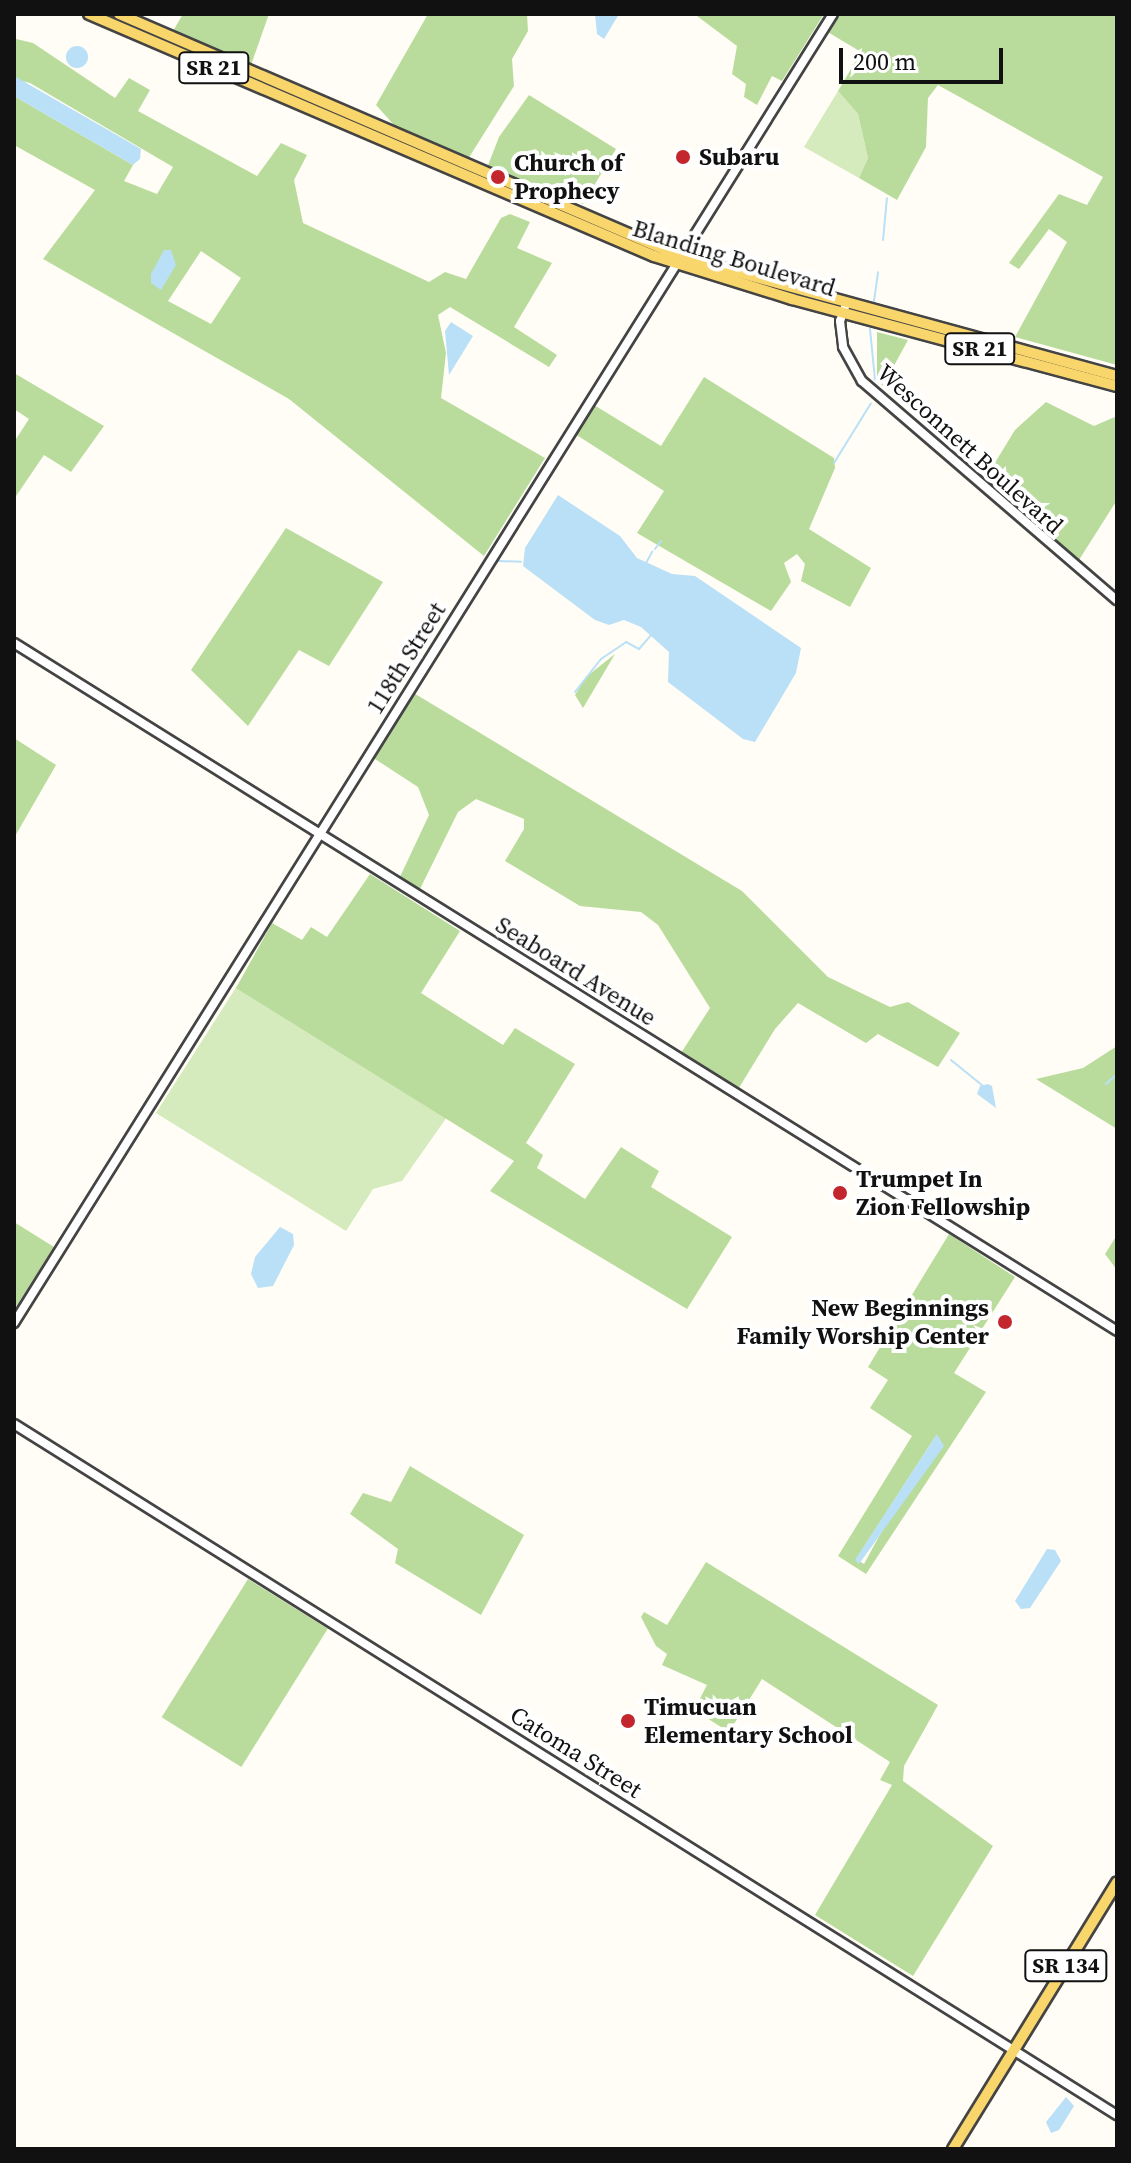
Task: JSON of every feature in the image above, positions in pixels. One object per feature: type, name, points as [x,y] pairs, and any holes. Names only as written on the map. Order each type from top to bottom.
[{"type":"main road","name":"Blanding Boulevard","points":[[89,14],[148,33],[470,174],[680,261],[1094,380],[1117,381]]},
{"type":"main road","name":"Blanding Boulevard","points":[[119,14],[148,33]]},
{"type":"main road","name":"Blanding Boulevard","points":[[254,79],[444,168],[494,180],[680,261]]},
{"type":"main road","name":"Blanding Boulevard","points":[[844,308],[1117,381]]},
{"type":"main road","name":"SR 134","points":[[953,2149],[1117,1882]]},
{"type":"street","name":"118th Street","points":[[14,1323],[833,14]]},
{"type":"street","name":"Wesconnett Boulevard","points":[[844,308],[843,347],[862,381],[1117,600]]},
{"type":"street","name":"Seaboard Avenue","points":[[14,643],[1117,1331]]},
{"type":"street","name":"Catoma Street","points":[[14,1424],[1117,2115]]},
{"type":"green space","points":[[183,14],[269,14],[251,65],[173,31]]},
{"type":"green space","points":[[428,14],[527,14],[528,31],[512,59],[514,86],[468,159],[394,125],[376,105]]},
{"type":"green space","points":[[824,14],[782,81],[772,76],[757,105],[744,97],[746,84],[732,74],[737,46],[697,16]]},
{"type":"green space","points":[[837,14],[1117,14],[1117,365],[1015,337],[1067,242],[1049,229],[1019,269],[1009,263],[1059,194],[1087,205],[1103,177],[938,85],[928,98],[926,147],[897,200],[859,178],[868,158],[858,114],[838,91],[861,52],[826,31]]},
{"type":"green space","points":[[16,39],[33,43],[115,98],[129,78],[150,90],[138,111],[257,176],[281,143],[307,155],[294,180],[303,223],[429,282],[445,272],[466,279],[501,218],[510,214],[530,222],[517,248],[552,263],[514,327],[557,355],[549,367],[450,307],[438,315],[446,353],[441,398],[545,458],[484,556],[289,399],[43,259],[95,190],[14,145],[14,96],[133,165],[124,181],[157,194],[173,167],[30,83],[14,79]],"holes":[[[201,251],[241,278],[211,324],[168,301]]]},
{"type":"green space","points":[[838,91],[858,114],[868,158],[859,178],[804,147]]},
{"type":"green space","points":[[529,95],[616,149],[583,204],[487,168],[499,137]]},
{"type":"green space","points":[[877,332],[908,340],[883,386],[877,382]]},
{"type":"green space","points":[[14,373],[104,426],[71,472],[44,455],[14,499],[14,442],[29,419],[14,409]]},
{"type":"green space","points":[[704,377],[834,458],[835,468],[809,529],[871,568],[850,607],[801,581],[805,564],[797,554],[784,563],[791,582],[771,611],[637,533],[664,491],[575,434],[594,405],[661,446]]},
{"type":"green space","points":[[1046,402],[1094,426],[1117,416],[1117,500],[1079,560],[985,479],[1015,430]]},
{"type":"green space","points":[[286,528],[383,582],[329,666],[299,650],[248,726],[191,670]]},
{"type":"green space","points":[[615,654],[583,708],[575,695],[586,677]]},
{"type":"green space","points":[[412,692],[742,891],[828,977],[890,1007],[908,1002],[960,1033],[938,1067],[878,1034],[866,1043],[798,1003],[775,1029],[737,1091],[681,1053],[710,1008],[658,925],[641,912],[580,906],[505,861],[524,829],[524,819],[476,799],[458,812],[420,889],[399,879],[429,815],[418,787],[372,757]]},
{"type":"green space","points":[[14,738],[56,765],[14,838]]},
{"type":"green space","points":[[370,874],[460,931],[421,993],[503,1045],[515,1028],[575,1064],[526,1143],[543,1155],[537,1168],[585,1199],[621,1147],[659,1171],[651,1187],[732,1237],[687,1309],[490,1191],[514,1161],[236,988],[272,923],[302,940],[311,927],[327,937]]},
{"type":"green space","points":[[237,986],[447,1117],[402,1181],[373,1189],[346,1231],[156,1113]]},
{"type":"green space","points":[[1117,1046],[1117,1129],[1036,1079],[1083,1068]]},
{"type":"green space","points":[[14,1222],[54,1247],[14,1310]]},
{"type":"green space","points":[[949,1234],[1015,1277],[954,1373],[986,1392],[866,1574],[838,1556],[912,1436],[870,1408],[888,1380],[868,1367]],"holes":[[[937,1434],[864,1564],[856,1559]]]},
{"type":"green space","points":[[1117,1235],[1117,1270],[1105,1254]]},
{"type":"green space","points":[[410,1466],[524,1535],[481,1615],[395,1563],[398,1549],[350,1514],[363,1493],[391,1502]]},
{"type":"green space","points":[[706,1562],[938,1705],[904,1766],[903,1781],[993,1846],[913,1976],[815,1915],[892,1785],[880,1780],[890,1762],[762,1679],[729,1732],[694,1710],[707,1685],[662,1665],[667,1654],[656,1646],[641,1617],[644,1612],[667,1625]]},
{"type":"green space","points":[[248,1579],[328,1629],[241,1767],[162,1717]]},
{"type":"water","points":[[595,14],[619,14],[604,39],[597,34]]},
{"type":"water","points":[[77,46],[85,49],[88,57],[85,65],[77,68],[69,65],[66,57],[69,49]]},
{"type":"water","points":[[16,77],[141,149],[140,159],[133,165],[14,96]]},
{"type":"water","points":[[164,250],[171,250],[176,265],[161,290],[151,283],[151,274]]},
{"type":"water","points":[[451,322],[473,336],[449,375],[445,331]]},
{"type":"water","points":[[558,495],[620,536],[637,558],[672,574],[695,576],[801,648],[796,673],[755,742],[743,739],[668,682],[669,652],[641,627],[624,620],[609,625],[595,620],[523,566],[525,548]]},
{"type":"water","points":[[980,1086],[992,1086],[996,1108],[977,1094]]},
{"type":"water","points":[[280,1227],[293,1234],[294,1245],[273,1286],[258,1288],[251,1274],[255,1257]]},
{"type":"water","points":[[937,1434],[944,1446],[859,1564],[855,1560]]},
{"type":"water","points":[[1047,1549],[1055,1550],[1061,1561],[1030,1608],[1021,1609],[1015,1601]]},
{"type":"water","points":[[1066,2097],[1074,2106],[1059,2130],[1051,2133],[1046,2122]]},
{"type":"waterway","points":[[883,240],[887,198]]},
{"type":"waterway","points":[[874,301],[878,272]]},
{"type":"waterway","points":[[870,329],[875,380]]},
{"type":"waterway","points":[[834,463],[871,403]]},
{"type":"waterway","points":[[655,549],[661,541]]},
{"type":"waterway","points":[[646,563],[652,552]]},
{"type":"waterway","points":[[498,561],[521,562]]},
{"type":"waterway","points":[[575,692],[601,659],[626,642],[639,649],[651,635]]},
{"type":"waterway","points":[[951,1060],[982,1085]]},
{"type":"waterway","points":[[1106,1084],[1117,1074]]},
{"type":"place","name":"Subaru","points":[[683,157]]},
{"type":"place","name":"Church of Prophecy","points":[[498,177]]},
{"type":"place","name":"Trumpet In Zion Fellowship","points":[[840,1193]]},
{"type":"place","name":"New Beginnings Family Worship Center","points":[[1005,1322]]},
{"type":"place","name":"Timucuan Elementary School","points":[[628,1721]]}]
